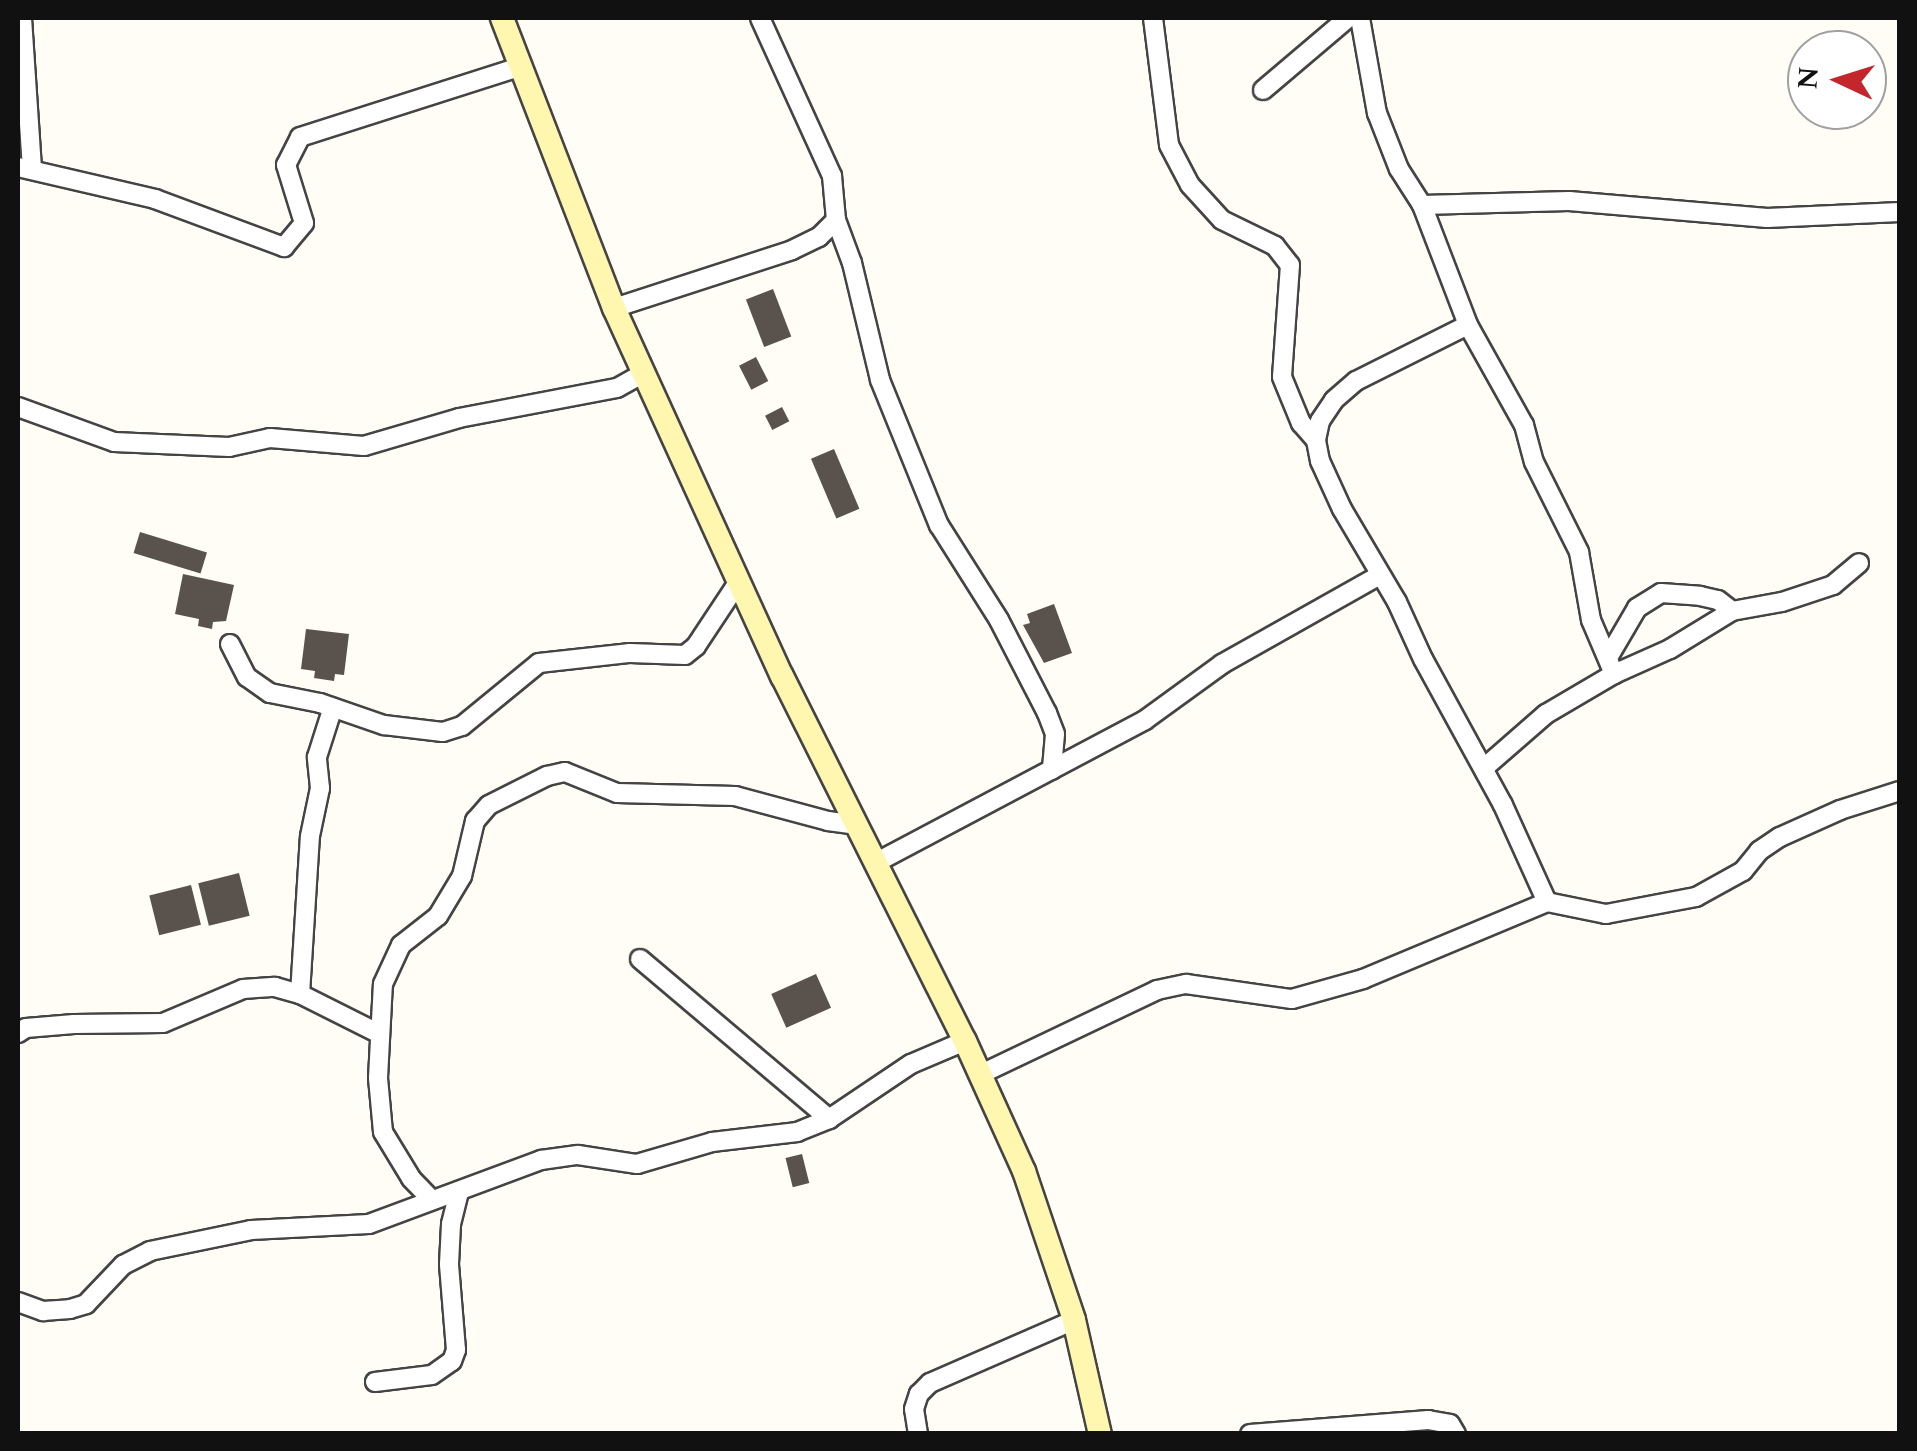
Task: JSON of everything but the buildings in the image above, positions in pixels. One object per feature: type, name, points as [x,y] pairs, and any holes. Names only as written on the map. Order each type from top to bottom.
[{"type":"street","points":[[22,18],[25,168],[64,181],[155,199],[284,247],[304,222],[286,165],[300,137],[520,67]]},
{"type":"street","points":[[502,18],[614,308],[739,581],[981,1074],[1024,1171],[1074,1320],[1100,1434]]},
{"type":"street","points":[[760,18],[832,176],[836,220],[852,262],[880,380],[939,525],[999,620],[1047,713],[1055,734],[1052,770]]},
{"type":"street","points":[[1153,18],[1170,145],[1190,185],[1222,220],[1275,246],[1290,265],[1282,377],[1302,423],[1316,440],[1342,509],[1484,768],[1547,902]]},
{"type":"street","points":[[1263,90],[1348,18]]},
{"type":"street","points":[[1360,18],[1377,113],[1399,169],[1422,205],[1468,325],[1524,425],[1534,462],[1579,552],[1590,620],[1611,665]]},
{"type":"street","points":[[1422,205],[1569,201],[1732,218],[1900,212]]},
{"type":"street","points":[[614,308],[792,250],[819,237],[836,220]]},
{"type":"street","points":[[1316,440],[1320,421],[1334,400],[1356,382],[1468,325]]},
{"type":"street","points":[[18,406],[114,442],[229,448],[270,438],[364,446],[458,418],[617,388],[644,374]]},
{"type":"street","points":[[1484,768],[1611,665],[1670,649],[1732,611],[1782,602],[1832,586],[1858,563]]},
{"type":"street","points":[[878,862],[1144,720],[1222,664],[1380,574]]},
{"type":"street","points":[[230,644],[238,665],[258,688],[384,726],[444,732],[462,726],[539,663],[630,653],[685,655],[696,646],[739,581]]},
{"type":"street","points":[[1611,665],[1637,608],[1661,593],[1718,600],[1732,611]]},
{"type":"street","points":[[300,994],[310,836],[320,788],[316,756],[329,730],[334,708]]},
{"type":"street","points":[[329,730],[352,715]]},
{"type":"street","points":[[431,1199],[402,1165],[384,1132],[378,1109],[378,1032],[390,962],[401,945],[438,916],[462,876],[475,821],[490,805],[547,776],[565,772],[617,793],[735,796],[828,822],[858,825]]},
{"type":"street","points":[[981,1074],[1156,990],[1186,984],[1292,999],[1364,979],[1547,902],[1606,914],[1696,898],[1743,871],[1760,851],[1780,837],[1896,796]]},
{"type":"street","points":[[640,959],[828,1119]]},
{"type":"street","points":[[20,1027],[163,1023],[243,989],[275,987],[300,994],[378,1032]]},
{"type":"street","points":[[18,1302],[43,1312],[70,1309],[86,1304],[123,1265],[150,1252],[252,1230],[351,1228],[542,1160],[578,1154],[637,1164],[712,1142],[797,1132],[828,1119],[893,1074],[965,1041]]},
{"type":"street","points":[[375,1382],[432,1376],[452,1361],[456,1350],[450,1237],[460,1191]]},
{"type":"street","points":[[918,1434],[914,1410],[919,1394],[930,1383],[1074,1320]]},
{"type":"street","points":[[1250,1434],[1428,1420],[1450,1424],[1456,1434]]}]
